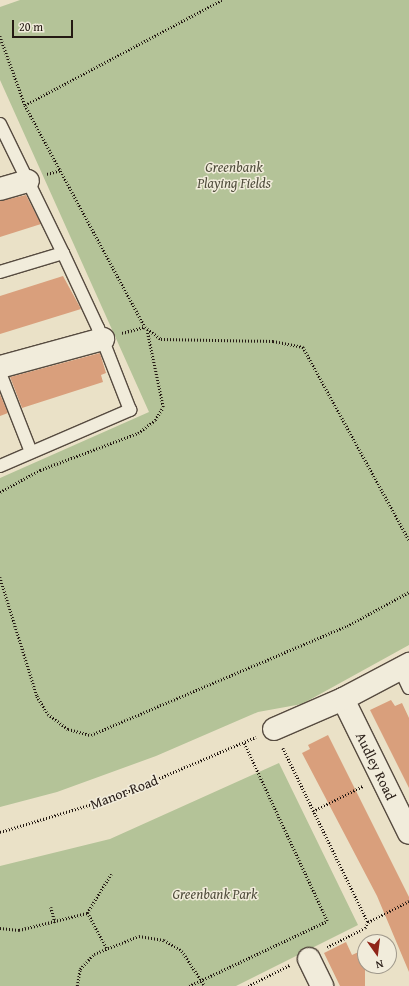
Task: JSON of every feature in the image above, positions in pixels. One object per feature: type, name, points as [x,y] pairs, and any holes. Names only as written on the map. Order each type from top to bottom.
[{"type":"street","points":[[0,189],[28,181]]},
{"type":"street","points":[[0,367],[113,336]]},
{"type":"street","points":[[274,729],[406,674]]},
{"type":"street","name":"Audley Road","points":[[343,699],[381,777],[408,827]]},
{"type":"street","points":[[309,959],[322,986]]},
{"type":"lane","points":[[0,124],[63,253],[113,336],[130,410],[0,466]]},
{"type":"lane","points":[[0,272],[63,253]]},
{"type":"lane","points":[[0,373],[31,452]]},
{"type":"path","points":[[25,105],[222,0]]},
{"type":"path","points":[[0,36],[25,105],[145,327],[161,339],[273,341],[303,347],[409,540]]},
{"type":"path","points":[[113,336],[145,327]]},
{"type":"path","points":[[0,577],[37,696],[48,714],[68,729],[90,735],[347,626],[409,592]]},
{"type":"path","points":[[274,729],[368,922],[409,901]]},
{"type":"path","name":"Manor Road","points":[[0,832],[115,798],[244,743],[327,921],[202,980]]},
{"type":"path","points":[[313,811],[381,777]]},
{"type":"path","points":[[0,928],[19,930],[87,913],[111,874]]},
{"type":"path","points":[[50,907],[55,922]]},
{"type":"path","points":[[87,913],[106,948]]},
{"type":"path","points":[[77,986],[80,969],[106,948],[139,936],[164,940],[182,951],[205,986]]},
{"type":"path","points":[[189,986],[202,980]]},
{"type":"green space","name":"Greenbank Playing Fields","points":[[20,0],[409,0],[409,645],[302,704],[258,712],[156,756],[57,792],[0,807],[0,478],[149,412],[0,80],[0,7]]},
{"type":"green space","name":"Greenbank Park","points":[[279,763],[358,925],[236,986],[0,986],[0,866],[110,839]]},
{"type":"building","points":[[26,195],[41,224],[0,237],[0,201]]},
{"type":"building","points":[[63,276],[81,309],[0,334],[0,296]]},
{"type":"building","points":[[100,353],[106,373],[101,375],[103,382],[22,408],[10,377]]},
{"type":"building","points":[[0,394],[8,413],[0,416]]},
{"type":"building","points":[[391,700],[395,706],[402,703],[409,718],[409,788],[370,710]]},
{"type":"building","points":[[328,735],[409,897],[409,972],[397,944],[397,934],[393,934],[377,896],[302,753],[310,749],[308,745]]},
{"type":"building","points":[[346,942],[352,955],[357,953],[357,974],[365,974],[365,986],[340,986],[324,953]]}]
